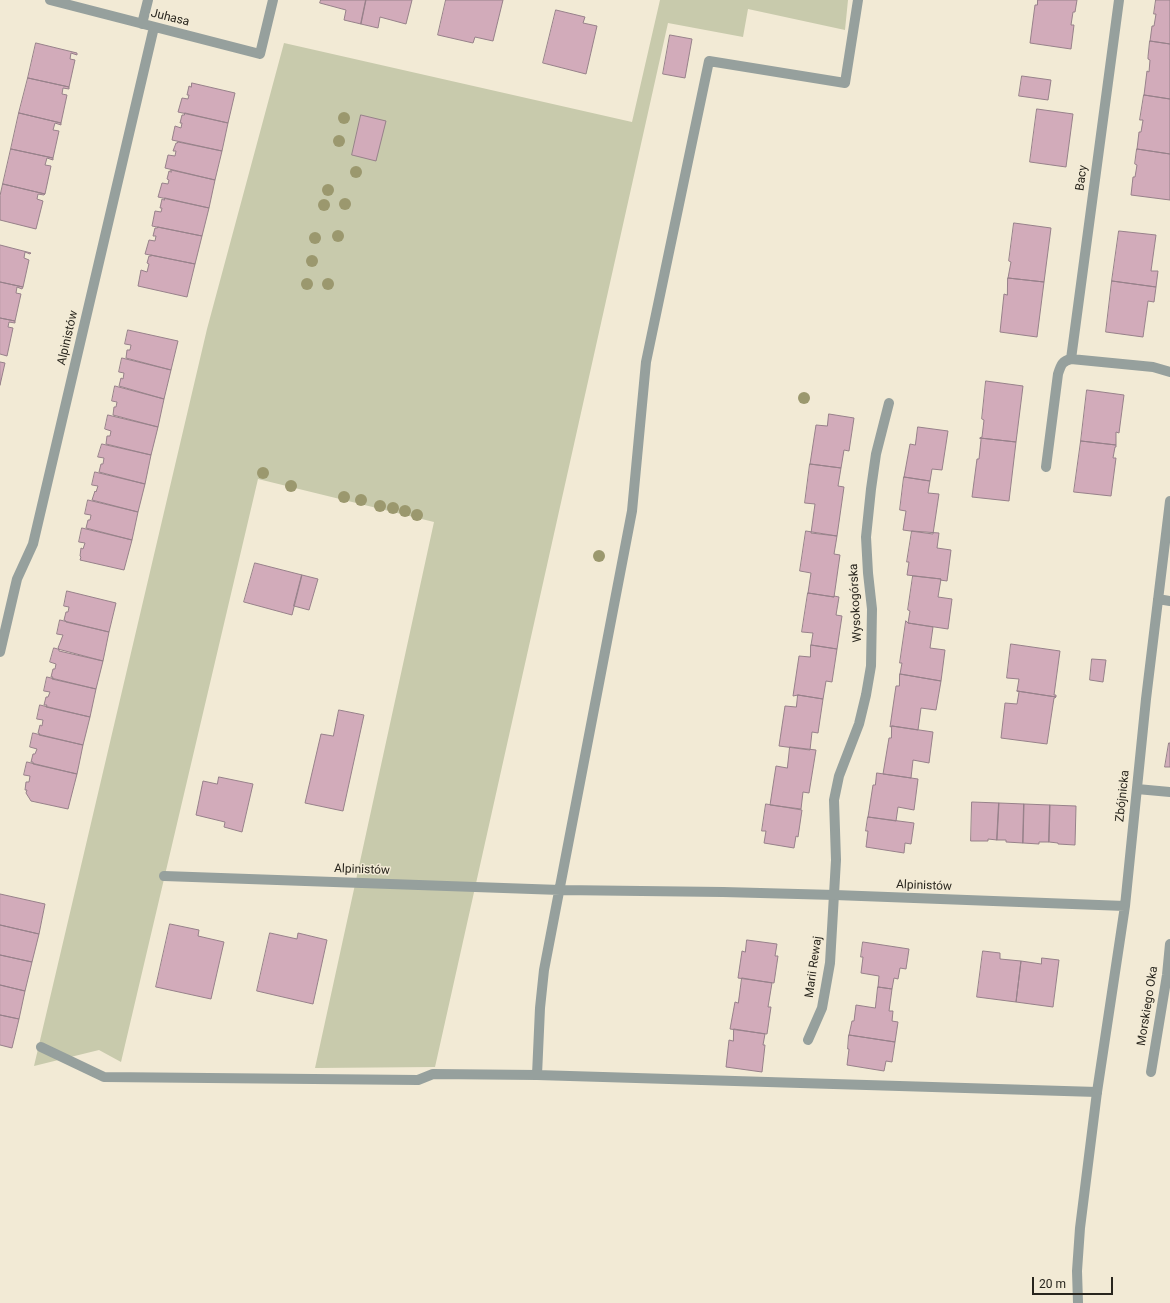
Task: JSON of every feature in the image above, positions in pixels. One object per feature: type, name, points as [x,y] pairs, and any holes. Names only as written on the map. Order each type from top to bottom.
[{"type":"street","name":"Juhasa","points":[[50,0],[260,54],[273,0]]},
{"type":"street","points":[[142,24],[148,0]]},
{"type":"street","points":[[537,1074],[540,1008],[544,970],[632,511],[646,362],[709,61],[845,83],[858,0]]},
{"type":"street","name":"Bacy","points":[[1071,359],[1119,0]]},
{"type":"street","name":"Alpinistów","points":[[0,652],[17,579],[33,544],[154,27]]},
{"type":"street","points":[[1046,467],[1058,374],[1060,366],[1064,361],[1071,359],[1153,367],[1170,372]]},
{"type":"street","name":"Wysokogórska","points":[[835,895],[836,860],[834,800],[839,776],[860,717],[866,695],[871,666],[872,609],[866,537],[876,454],[889,402]]},
{"type":"street","name":"Zbójnicka","points":[[1078,1303],[1077,1271],[1080,1228],[1097,1092],[1125,906],[1170,501]]},
{"type":"street","points":[[1158,599],[1170,601]]},
{"type":"street","points":[[1137,789],[1170,792]]},
{"type":"street","name":"Alpinistów","points":[[164,876],[560,890],[835,895],[1125,906]]},
{"type":"street","name":"Marii Rewaj","points":[[808,1040],[822,1008],[826,988],[830,963],[835,895]]},
{"type":"street","name":"Morskiego Oka","points":[[1151,1072],[1167,974],[1170,944]]},
{"type":"street","points":[[41,1047],[104,1077],[418,1080],[433,1074],[537,1074],[1097,1092]]},
{"type":"green space","points":[[660,0],[848,0],[845,30],[748,9],[743,37],[668,23],[435,1067],[315,1068],[434,522],[258,479],[121,1062],[99,1050],[34,1066],[207,329],[284,43],[632,122]]},
{"type":"building","points":[[321,0],[366,0],[361,24],[344,20],[346,10],[320,3]]},
{"type":"building","points":[[366,0],[412,0],[406,24],[380,17],[378,28],[361,24]]},
{"type":"building","points":[[446,0],[503,0],[493,41],[475,37],[473,43],[438,35]]},
{"type":"building","points":[[1038,0],[1077,0],[1071,25],[1074,25],[1071,49],[1030,43],[1035,5],[1037,5]]},
{"type":"building","points":[[1156,0],[1170,0],[1170,44],[1150,41],[1152,26],[1154,26],[1156,14],[1154,14]]},
{"type":"building","points":[[556,10],[585,17],[583,23],[597,26],[586,74],[543,63]]},
{"type":"building","points":[[670,35],[692,39],[685,78],[663,74]]},
{"type":"building","points":[[1150,41],[1170,44],[1170,99],[1144,95],[1147,71],[1149,72],[1150,60],[1148,57]]},
{"type":"building","points":[[36,43],[77,53],[77,55],[71,53],[70,59],[75,60],[69,87],[28,78]]},
{"type":"building","points":[[1022,76],[1051,80],[1048,100],[1019,96]]},
{"type":"building","points":[[28,78],[69,87],[69,89],[63,88],[62,94],[67,95],[61,123],[19,113]]},
{"type":"building","points":[[192,83],[235,93],[228,123],[178,112],[182,98],[188,99],[189,95],[187,95],[189,86],[191,87]]},
{"type":"building","points":[[1144,95],[1170,99],[1170,154],[1137,149],[1139,132],[1141,132],[1143,120],[1140,120]]},
{"type":"building","points":[[1037,109],[1073,114],[1066,167],[1030,162]]},
{"type":"building","points":[[19,113],[61,123],[61,125],[55,123],[53,130],[59,131],[53,158],[11,149]]},
{"type":"building","points":[[185,113],[228,123],[222,151],[172,140],[175,126],[181,128],[182,123],[180,123],[182,115]]},
{"type":"building","points":[[361,115],[386,121],[376,161],[352,155]]},
{"type":"building","points":[[178,142],[222,151],[215,180],[165,168],[168,155],[175,156],[176,151],[173,151],[176,143]]},
{"type":"building","points":[[11,149],[53,158],[53,160],[47,158],[45,165],[51,166],[45,194],[3,184]]},
{"type":"building","points":[[1137,149],[1170,154],[1170,200],[1131,195],[1133,177],[1135,177],[1137,165],[1135,164]]},
{"type":"building","points":[[171,170],[215,180],[209,208],[158,197],[162,183],[168,184],[169,180],[167,179],[169,171],[171,172]]},
{"type":"building","points":[[3,184],[45,194],[38,194],[37,199],[43,201],[36,229],[0,220],[0,196]]},
{"type":"building","points":[[165,198],[209,208],[202,236],[152,226],[155,211],[161,212],[162,208],[160,208],[162,199],[164,200]]},
{"type":"building","points":[[1014,223],[1051,228],[1044,282],[1008,278],[1011,262],[1009,261]]},
{"type":"building","points":[[158,227],[202,236],[195,264],[145,254],[149,240],[155,241],[156,236],[153,236],[155,228]]},
{"type":"building","points":[[1119,231],[1156,235],[1151,271],[1158,271],[1156,287],[1112,281]]},
{"type":"building","points":[[0,245],[31,253],[25,252],[24,258],[29,260],[23,287],[0,282]]},
{"type":"building","points":[[151,255],[195,264],[187,297],[138,286],[141,270],[147,272],[149,264],[147,263],[149,256]]},
{"type":"building","points":[[1008,278],[1044,282],[1037,337],[1000,332],[1004,294],[1007,295]]},
{"type":"building","points":[[1112,281],[1156,287],[1154,302],[1148,301],[1143,337],[1106,332]]},
{"type":"building","points":[[0,282],[23,287],[22,289],[17,287],[16,293],[21,294],[15,321],[0,318]]},
{"type":"building","points":[[0,318],[15,321],[15,323],[9,322],[8,327],[13,328],[7,356],[0,354]]},
{"type":"building","points":[[128,330],[178,341],[171,370],[126,358],[127,350],[130,350],[131,345],[125,344]]},
{"type":"building","points":[[122,358],[171,370],[164,399],[119,386],[121,378],[123,379],[124,373],[119,372]]},
{"type":"building","points":[[0,362],[5,363],[0,385]]},
{"type":"building","points":[[986,381],[1023,386],[1016,442],[980,438],[982,437],[984,420],[982,419]]},
{"type":"building","points":[[115,386],[164,399],[158,427],[113,415],[114,407],[116,407],[117,402],[112,401]]},
{"type":"building","points":[[1087,390],[1124,395],[1119,433],[1116,432],[1116,445],[1081,441]]},
{"type":"building","points":[[829,414],[854,418],[849,451],[844,450],[841,468],[810,464],[816,425],[827,426]]},
{"type":"building","points":[[108,415],[158,427],[151,455],[106,444],[107,436],[110,436],[111,431],[105,429]]},
{"type":"building","points":[[918,427],[948,431],[942,470],[932,469],[930,481],[904,477],[910,444],[915,445]]},
{"type":"building","points":[[980,438],[1016,442],[1009,501],[972,497],[977,459],[979,459]]},
{"type":"building","points":[[1081,441],[1116,445],[1113,458],[1116,458],[1111,496],[1074,492]]},
{"type":"building","points":[[102,444],[151,455],[145,484],[99,472],[104,458],[98,457]]},
{"type":"building","points":[[810,464],[841,468],[838,486],[844,487],[837,536],[811,533],[815,504],[805,503]]},
{"type":"building","points":[[95,472],[145,484],[138,512],[92,500],[98,486],[92,485]]},
{"type":"building","points":[[904,477],[930,481],[928,493],[939,494],[933,534],[903,530],[906,511],[900,510]]},
{"type":"building","points":[[88,500],[138,512],[132,540],[86,528],[91,515],[85,514]]},
{"type":"building","points":[[82,528],[132,540],[124,570],[80,560],[81,548],[83,549],[85,543],[79,542]]},
{"type":"building","points":[[806,531],[837,536],[834,554],[840,555],[834,597],[808,593],[811,573],[800,571]]},
{"type":"building","points":[[912,531],[939,533],[937,548],[951,550],[947,581],[907,575],[909,562],[907,562]]},
{"type":"building","points":[[255,563],[302,575],[292,615],[244,602]]},
{"type":"building","points":[[302,575],[318,579],[309,610],[294,606]]},
{"type":"building","points":[[913,576],[941,579],[938,597],[952,599],[948,629],[908,623],[910,611],[908,610]]},
{"type":"building","points":[[67,591],[116,603],[109,632],[66,622],[64,620],[69,607],[64,606]]},
{"type":"building","points":[[808,593],[839,597],[836,615],[842,616],[837,649],[811,645],[813,633],[802,632]]},
{"type":"building","points":[[60,620],[109,632],[103,661],[59,651],[58,648],[63,635],[57,634]]},
{"type":"building","points":[[906,621],[908,623],[933,627],[930,648],[945,650],[941,681],[900,674],[902,663],[900,663]]},
{"type":"building","points":[[1011,644],[1060,651],[1054,695],[1056,695],[1056,697],[1017,691],[1019,679],[1007,678]]},
{"type":"building","points":[[811,645],[837,649],[832,682],[826,681],[823,699],[798,695],[793,696],[799,656],[810,657]]},
{"type":"building","points":[[54,648],[103,661],[96,689],[52,679],[53,669],[55,669],[56,664],[50,662]]},
{"type":"building","points":[[1092,659],[1106,660],[1103,682],[1090,680]]},
{"type":"building","points":[[900,674],[941,681],[936,710],[921,708],[918,730],[892,726],[890,727],[896,686],[899,686]]},
{"type":"building","points":[[47,677],[96,689],[90,717],[46,707],[47,705],[44,705],[46,697],[48,697],[50,692],[44,691]]},
{"type":"building","points":[[1017,691],[1056,697],[1054,698],[1047,744],[1001,738],[1005,703],[1017,704],[1019,692]]},
{"type":"building","points":[[798,695],[823,699],[818,733],[812,732],[810,750],[779,746],[785,706],[796,707]]},
{"type":"building","points":[[40,705],[90,717],[83,745],[39,735],[40,725],[42,726],[43,720],[37,719]]},
{"type":"building","points":[[339,710],[364,715],[343,811],[305,803],[321,734],[333,736]]},
{"type":"building","points":[[892,726],[933,732],[929,763],[913,760],[911,778],[883,774],[889,738],[891,738]]},
{"type":"building","points":[[33,733],[83,745],[77,774],[33,764],[33,762],[31,762],[33,754],[35,754],[37,749],[30,747]]},
{"type":"building","points":[[1169,743],[1170,767],[1165,767]]},
{"type":"building","points":[[790,747],[816,750],[809,793],[803,792],[801,809],[770,805],[776,766],[787,768]]},
{"type":"building","points":[[27,762],[77,774],[68,809],[31,801],[26,793],[27,790],[25,790],[26,782],[29,782],[30,776],[24,775]]},
{"type":"building","points":[[877,773],[918,779],[914,810],[898,807],[896,821],[868,817],[873,785],[875,785]]},
{"type":"building","points":[[219,777],[253,784],[242,832],[224,827],[225,822],[196,815],[203,781],[217,784]]},
{"type":"building","points":[[972,802],[999,803],[997,840],[988,839],[988,841],[971,841]]},
{"type":"building","points":[[999,803],[1024,804],[1023,843],[997,840]]},
{"type":"building","points":[[766,804],[802,810],[798,837],[796,836],[794,848],[764,843],[766,831],[762,831]]},
{"type":"building","points":[[1024,804],[1050,805],[1049,842],[1039,842],[1039,844],[1023,843]]},
{"type":"building","points":[[1050,805],[1076,806],[1075,845],[1049,842]]},
{"type":"building","points":[[868,817],[914,823],[911,844],[905,843],[904,853],[866,847]]},
{"type":"building","points":[[0,894],[45,904],[39,934],[0,925]]},
{"type":"building","points":[[170,924],[199,930],[198,936],[224,942],[211,999],[156,987]]},
{"type":"building","points":[[0,925],[39,934],[32,962],[0,955]]},
{"type":"building","points":[[270,933],[297,939],[298,933],[327,940],[313,1004],[257,991]]},
{"type":"building","points":[[747,940],[777,944],[775,956],[778,956],[774,983],[738,978],[742,951],[745,952]]},
{"type":"building","points":[[863,942],[909,949],[906,969],[900,968],[898,979],[894,978],[892,989],[878,987],[879,976],[861,973]]},
{"type":"building","points":[[983,951],[1000,953],[1000,959],[1021,961],[1016,1002],[977,997]]},
{"type":"building","points":[[0,955],[32,962],[25,991],[0,985]]},
{"type":"building","points":[[1042,958],[1059,960],[1053,1007],[1016,1002],[1021,961],[1041,964]]},
{"type":"building","points":[[742,978],[772,983],[768,1007],[771,1007],[767,1034],[730,1029],[735,1002],[738,1003]]},
{"type":"building","points":[[0,985],[25,991],[19,1019],[0,1015]]},
{"type":"building","points":[[878,987],[892,989],[889,1011],[893,1011],[892,1021],[898,1022],[895,1042],[849,1035],[852,1021],[854,1021],[856,1005],[875,1008]]},
{"type":"building","points":[[0,1015],[19,1019],[12,1048],[0,1045]]},
{"type":"building","points":[[734,1029],[765,1034],[762,1072],[726,1067],[729,1040],[733,1041]]},
{"type":"building","points":[[849,1035],[895,1042],[892,1062],[886,1061],[884,1071],[847,1065]]}]
